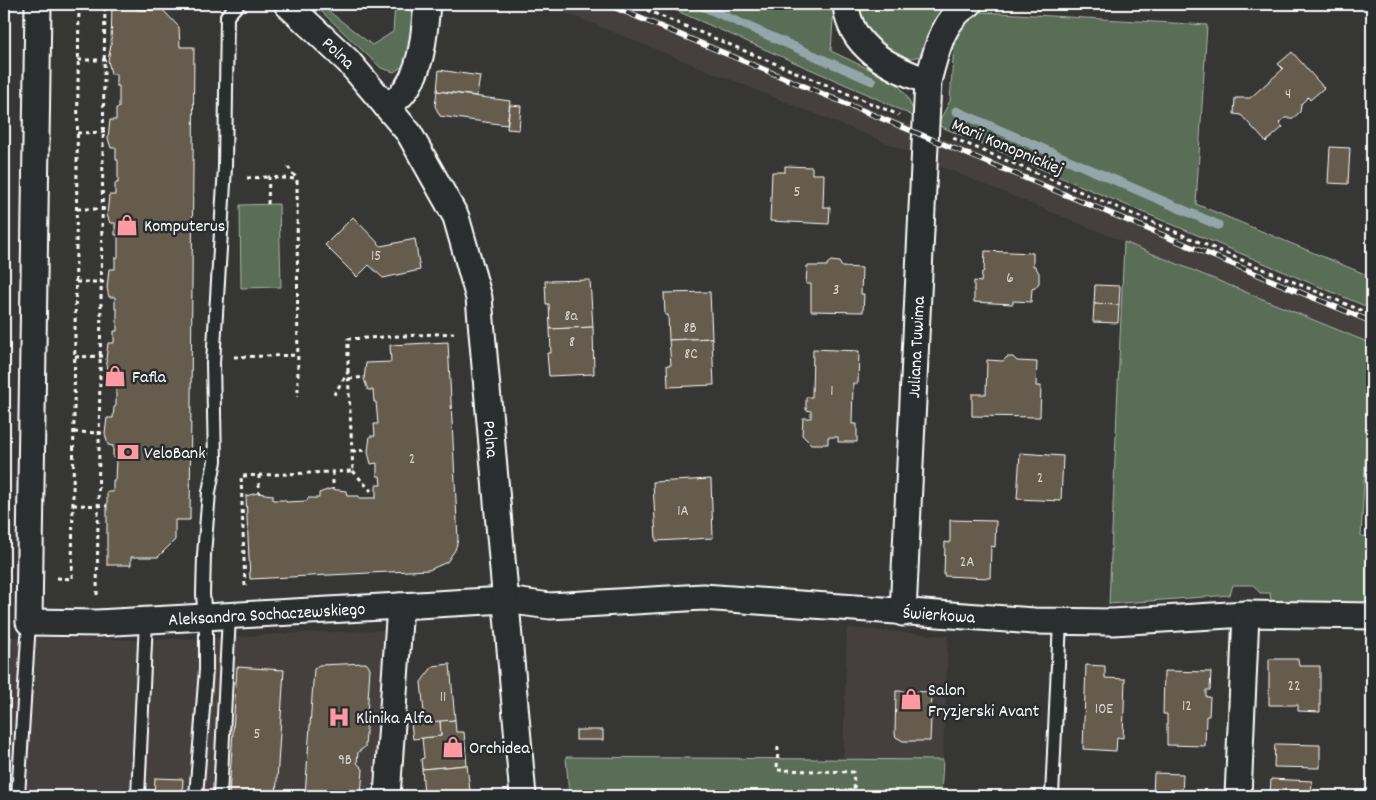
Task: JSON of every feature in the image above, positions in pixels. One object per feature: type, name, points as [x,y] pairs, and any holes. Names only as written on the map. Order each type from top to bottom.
[{"type":"street","points":[[29,622],[38,4]]},
{"type":"street","name":"Polna","points":[[287,4],[348,61],[409,132],[456,217],[479,298],[523,796]]},
{"type":"street","points":[[386,106],[402,94],[414,75],[422,48],[427,4]]},
{"type":"street","points":[[846,4],[852,27],[870,52],[904,73],[928,81]]},
{"type":"street","name":"Juliana Tuwima","points":[[903,613],[928,81],[940,39],[948,23],[964,6],[969,4]]},
{"type":"street","name":"Świerkowa","points":[[506,600],[550,606],[703,597],[1034,621],[1113,622],[1246,614],[1372,616]]},
{"type":"street","name":"Aleksandra Sochaczewskiego","points":[[29,622],[97,623],[146,621],[506,600]]},
{"type":"street","points":[[386,796],[400,606]]},
{"type":"street","points":[[1238,796],[1246,614]]},
{"type":"lane","points":[[220,796],[217,617],[203,594],[204,555],[215,461],[213,358],[225,167],[227,16],[238,4]]},
{"type":"lane","points":[[196,796],[206,670],[217,617]]},
{"type":"lane","points":[[138,796],[146,621]]},
{"type":"lane","points":[[1052,796],[1060,621]]},
{"type":"lane","points":[[18,796],[29,622]]},
{"type":"path","points":[[29,578],[72,579],[79,4]]},
{"type":"path","points":[[97,623],[103,133],[106,60],[104,4]]},
{"type":"path","name":"Marii Konopnickiej","points":[[632,4],[1372,315]]},
{"type":"path","points":[[78,60],[106,60]]},
{"type":"path","points":[[78,133],[109,132]]},
{"type":"path","points":[[288,166],[296,179],[298,397]]},
{"type":"path","points":[[268,204],[268,177],[296,179]]},
{"type":"path","points":[[77,208],[108,209]]},
{"type":"path","points":[[76,282],[107,282]]},
{"type":"path","points":[[371,491],[353,471],[348,339],[456,333]]},
{"type":"path","points":[[213,358],[298,355]]},
{"type":"path","points":[[75,357],[106,356]]},
{"type":"path","points":[[333,396],[348,372]]},
{"type":"path","points":[[349,379],[364,377]]},
{"type":"path","points":[[74,432],[105,432]]},
{"type":"path","points":[[352,450],[368,450]]},
{"type":"path","points":[[245,592],[241,476],[353,471]]},
{"type":"path","points":[[333,472],[333,489]]},
{"type":"path","points":[[259,475],[260,493]]},
{"type":"path","points":[[73,506],[107,506]]},
{"type":"path","points":[[778,747],[777,770],[853,772],[855,796]]},
{"type":"shaded area","points":[[544,4],[617,4],[917,128],[914,154]]},
{"type":"shaded area","points":[[939,136],[1372,319],[1372,344],[935,164]]},
{"type":"shaded area","points":[[847,628],[948,636],[943,760],[843,759]]},
{"type":"shaded area","points":[[387,630],[376,796],[4,796],[4,715],[8,711],[11,637],[132,640]]},
{"type":"green space","points":[[395,4],[417,4],[408,52],[403,66],[394,72],[381,68],[321,11],[322,6],[372,45],[393,32]]},
{"type":"green space","points":[[661,4],[834,4],[831,51],[896,82],[906,95],[917,118],[867,94]]},
{"type":"green space","points":[[855,4],[944,4],[936,18],[929,42],[920,56],[905,60],[893,59],[869,37]]},
{"type":"green space","points":[[981,12],[1207,25],[1196,204],[1372,277],[1372,309],[937,125],[950,101],[955,31]]},
{"type":"green space","points":[[279,204],[281,287],[241,288],[240,205]]},
{"type":"green space","points":[[1124,242],[1372,344],[1361,536],[1372,537],[1372,605],[1271,602],[1270,593],[1260,593],[1253,585],[1233,585],[1230,595],[1109,604]]},
{"type":"green space","points":[[11,637],[8,711],[4,715],[4,640]]},
{"type":"green space","points":[[566,757],[943,760],[941,796],[569,796]]},
{"type":"building","points":[[112,4],[136,4],[137,10],[163,10],[179,27],[180,47],[194,47],[190,520],[175,520],[175,540],[158,557],[131,557],[131,565],[107,565],[107,492],[113,492],[116,458],[113,458],[113,446],[108,445],[105,433],[107,418],[113,418],[114,407],[116,406],[116,383],[113,383],[114,371],[108,370],[106,359],[108,343],[114,343],[114,331],[117,331],[117,309],[115,309],[115,297],[109,297],[107,288],[109,269],[115,269],[115,258],[118,257],[118,235],[115,235],[115,223],[110,223],[107,215],[109,195],[115,195],[115,183],[118,183],[116,148],[111,148],[108,138],[110,120],[116,120],[116,108],[119,108],[119,86],[116,86],[116,74],[111,74],[108,60],[111,45]]},
{"type":"building","points":[[358,4],[369,4],[367,8]]},
{"type":"building","points":[[1292,52],[1324,88],[1310,100],[1308,97],[1301,104],[1300,112],[1293,118],[1285,118],[1279,123],[1283,127],[1266,142],[1241,115],[1234,114],[1235,98],[1250,98],[1283,69],[1278,64]]},
{"type":"building","points":[[439,70],[480,76],[477,96],[437,91]]},
{"type":"building","points":[[437,91],[510,101],[507,125],[440,116],[435,106]]},
{"type":"building","points":[[510,105],[521,106],[519,130],[507,129]]},
{"type":"building","points":[[1330,147],[1350,148],[1348,184],[1328,183]]},
{"type":"building","points":[[785,166],[812,167],[812,174],[824,174],[823,207],[830,207],[829,224],[770,221],[772,172],[785,172]]},
{"type":"building","points":[[353,217],[381,246],[415,239],[420,270],[383,278],[369,265],[357,277],[325,245]]},
{"type":"building","points":[[985,251],[1033,253],[1033,266],[1035,266],[1039,273],[1039,283],[1032,289],[1031,302],[1013,301],[1013,304],[974,302],[974,281],[981,282],[982,272],[984,271]]},
{"type":"building","points":[[831,261],[839,262],[842,267],[862,268],[861,294],[864,294],[863,312],[811,311],[811,284],[806,284],[807,266],[827,266]]},
{"type":"building","points":[[590,280],[593,327],[550,329],[549,304],[546,304],[545,281]]},
{"type":"building","points":[[1095,285],[1120,286],[1119,305],[1094,304]]},
{"type":"building","points":[[710,292],[712,338],[669,340],[668,315],[665,315],[664,293]]},
{"type":"building","points":[[1094,304],[1119,305],[1118,323],[1093,322]]},
{"type":"building","points":[[593,327],[594,374],[549,376],[547,353],[551,353],[550,329]]},
{"type":"building","points":[[712,338],[714,385],[668,387],[667,365],[671,365],[669,340]]},
{"type":"building","points":[[448,342],[458,540],[455,550],[447,562],[429,570],[250,579],[246,496],[257,493],[273,495],[273,500],[285,500],[286,502],[307,501],[308,498],[319,498],[319,493],[330,489],[346,491],[347,496],[376,498],[376,485],[381,485],[380,476],[377,476],[377,463],[371,464],[368,452],[370,436],[375,436],[374,424],[378,424],[373,390],[368,390],[364,379],[366,363],[391,362],[390,345]]},
{"type":"building","points":[[813,349],[859,351],[858,383],[853,383],[852,424],[857,424],[857,442],[838,442],[838,437],[828,437],[828,444],[811,444],[802,435],[803,418],[811,418],[811,411],[806,410],[806,397],[812,397]]},
{"type":"building","points":[[1007,357],[1013,357],[1017,361],[1037,362],[1036,386],[1041,386],[1040,417],[972,416],[972,394],[986,394],[987,360],[1003,361]]},
{"type":"building","points":[[1020,453],[1063,456],[1061,501],[1017,499]]},
{"type":"building","points":[[711,479],[713,538],[656,541],[653,482]]},
{"type":"building","points":[[950,520],[996,521],[995,547],[991,546],[990,578],[944,576],[945,542],[950,543]]},
{"type":"building","points":[[1370,658],[1372,658],[1372,689],[1368,688]]},
{"type":"building","points":[[1269,659],[1298,659],[1299,666],[1320,666],[1320,712],[1298,711],[1298,705],[1269,705]]},
{"type":"building","points":[[366,663],[370,668],[365,747],[358,752],[357,763],[363,769],[361,796],[305,796],[314,669],[319,665]]},
{"type":"building","points":[[450,664],[455,720],[425,723],[421,682],[433,666]]},
{"type":"building","points":[[1086,665],[1105,666],[1105,678],[1125,679],[1123,738],[1117,737],[1116,751],[1083,749]]},
{"type":"building","points":[[237,667],[284,670],[276,796],[229,796]]},
{"type":"building","points":[[1164,671],[1211,672],[1210,690],[1206,690],[1206,697],[1210,697],[1209,716],[1206,716],[1205,746],[1167,745],[1167,714],[1163,714]]},
{"type":"building","points":[[896,691],[932,692],[930,741],[903,741],[896,737]]},
{"type":"building","points":[[455,720],[456,732],[464,732],[467,765],[422,769],[421,759],[424,758],[422,738],[441,736],[440,721]]},
{"type":"building","points":[[440,721],[441,736],[413,739],[411,724]]},
{"type":"building","points":[[576,730],[603,730],[603,740],[576,740]]},
{"type":"building","points":[[1275,744],[1320,745],[1320,768],[1274,767]]},
{"type":"building","points":[[467,765],[470,791],[424,795],[422,769]]},
{"type":"building","points":[[1154,773],[1183,774],[1182,796],[1153,796]]},
{"type":"building","points":[[155,778],[183,779],[182,796],[154,796]]},
{"type":"building","points":[[1271,779],[1312,781],[1311,796],[1270,796]]},
{"type":"waterway","points":[[697,4],[872,81]]},
{"type":"waterway","points":[[956,111],[1218,225]]},
{"type":"railway","points":[[606,4],[1372,322]]},
{"type":"place","name":"Komputerus","points":[[127,225]]},
{"type":"place","name":"Fafla","points":[[115,376]]},
{"type":"place","name":"VeloBank","points":[[128,452]]},
{"type":"place","name":"Salon Fryzjerski Avant","points":[[911,699]]},
{"type":"place","name":"Klinika Alfa","points":[[339,717]]},
{"type":"place","name":"Orchidea","points":[[453,747]]}]
